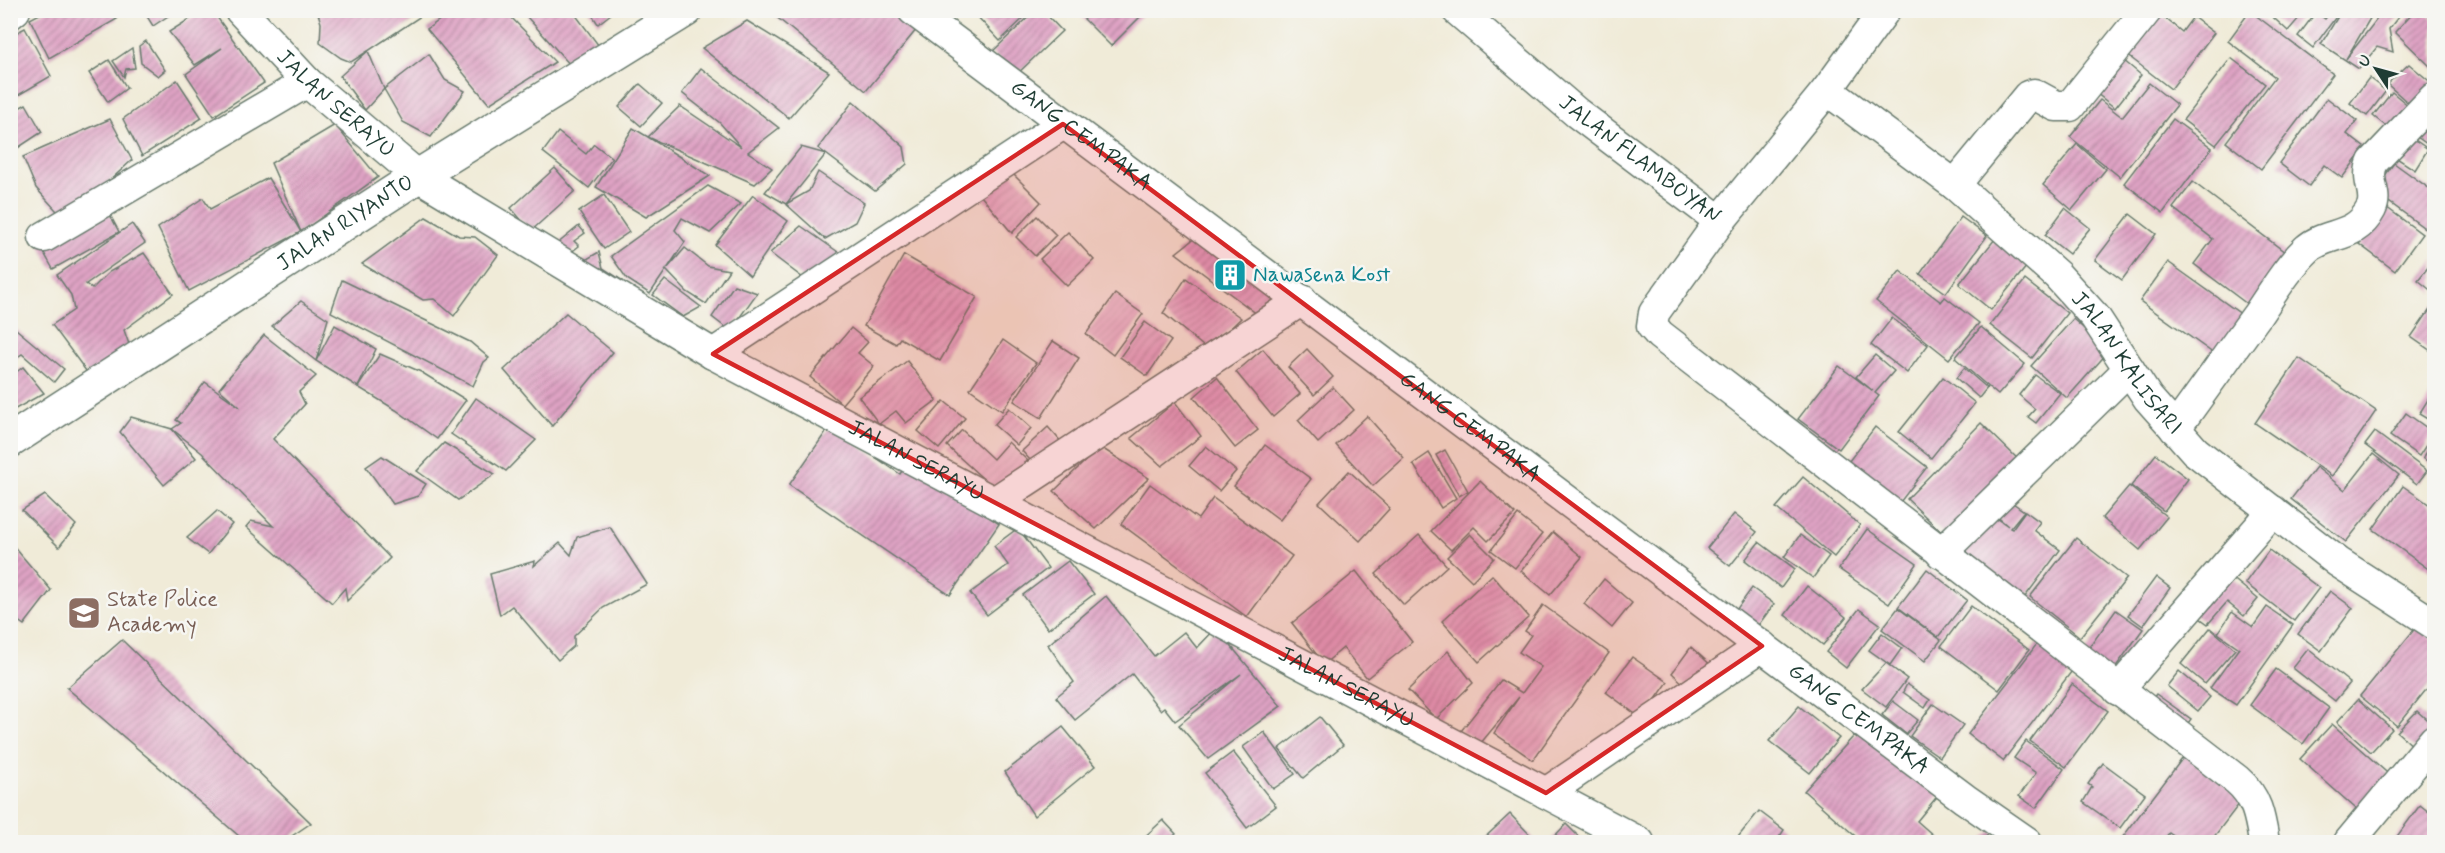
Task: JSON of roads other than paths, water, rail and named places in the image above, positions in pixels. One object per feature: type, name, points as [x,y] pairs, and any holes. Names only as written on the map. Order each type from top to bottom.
[{"type":"street","points":[[10,14],[15,10]]},
{"type":"street","name":"JALAN SERAYU","points":[[240,10],[307,82],[418,176],[713,354],[1640,843]]},
{"type":"street","name":"JALAN RIYANTO","points":[[10,441],[418,176],[686,10]]},
{"type":"street","name":"GANG CEMPAKA","points":[[913,10],[1965,799],[2027,843]]},
{"type":"street","name":"JALAN FLAMBOYAN","points":[[1457,10],[1577,113],[1720,221],[1827,90],[1885,10]]},
{"type":"street","points":[[1955,185],[2028,96],[2034,94],[2056,106],[2070,106],[2147,10]]},
{"type":"street","points":[[44,237],[307,82]]},
{"type":"street","name":"JALAN KALISARI","points":[[1827,90],[1955,185],[2057,275],[2095,317],[2148,398],[2195,451],[2338,562],[2434,624]]},
{"type":"street","points":[[2175,429],[2293,264],[2320,240],[2336,237],[2364,220],[2372,207],[2374,195],[2368,172],[2373,162],[2434,98]]},
{"type":"street","points":[[713,354],[1064,124]]},
{"type":"street","points":[[1720,221],[1654,313],[1652,326],[1659,335],[2250,791],[2256,804],[2264,843]]},
{"type":"street","points":[[994,502],[1302,300]]},
{"type":"street","points":[[1941,554],[2129,369]]},
{"type":"street","points":[[2118,690],[2272,511]]},
{"type":"street","points":[[1546,793],[1762,646]]},
{"type":"street","points":[[2349,843],[2434,740]]},
{"type":"place","name":"Nawasena Kost","points":[[1230,275]]},
{"type":"place","name":"State Police Academy","points":[[84,613]]}]
